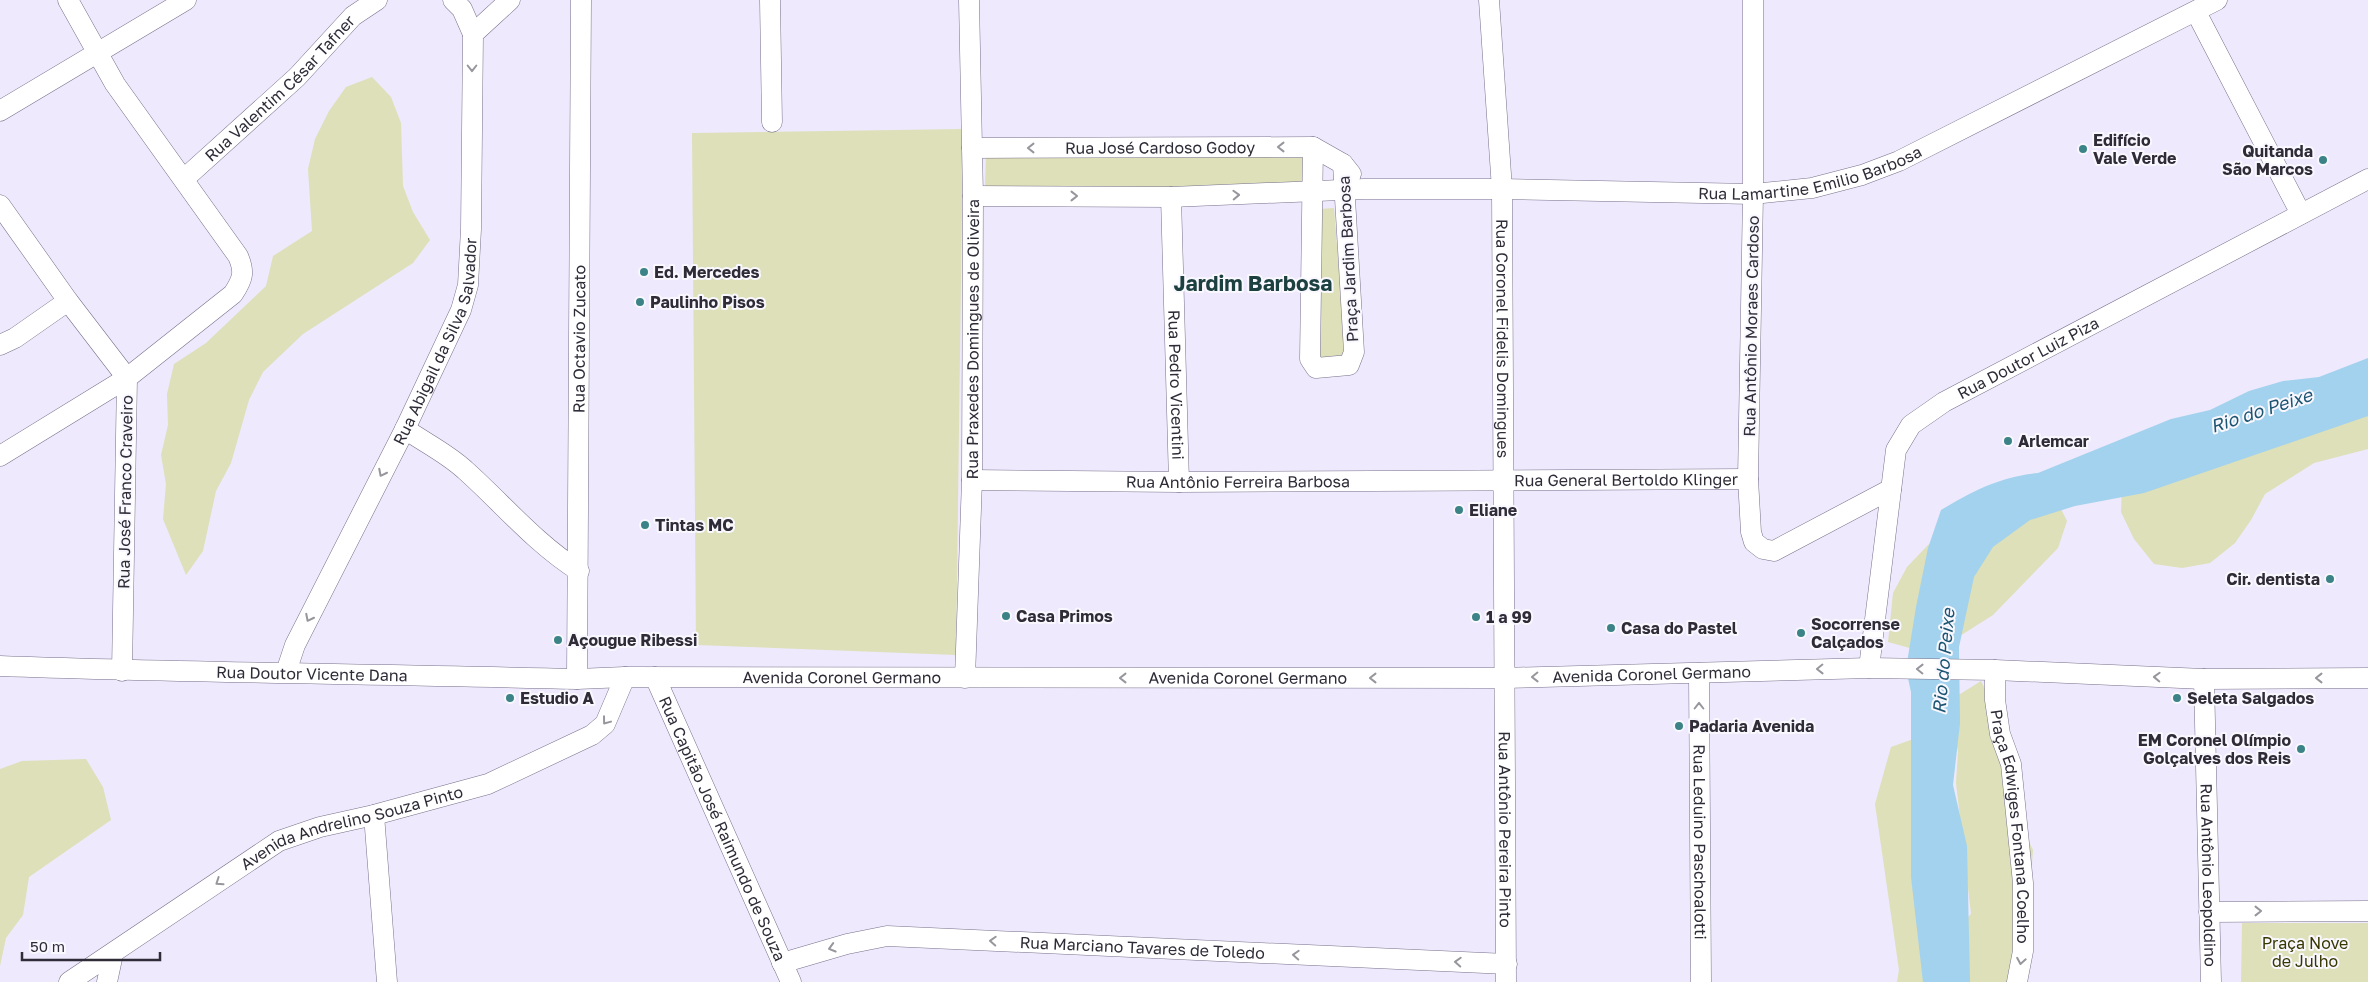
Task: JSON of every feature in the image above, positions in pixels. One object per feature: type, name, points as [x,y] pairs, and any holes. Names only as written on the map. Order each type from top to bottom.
[{"type":"street","points":[[0,456],[127,378],[233,294],[240,283],[244,270],[238,256],[116,84],[68,0]]},
{"type":"street","points":[[0,111],[186,0]]},
{"type":"street","name":"Rua Valentim César Tafner","points":[[184,179],[296,77],[353,16],[377,0]]},
{"type":"street","points":[[453,0],[462,9],[473,34],[510,0]]},
{"type":"street","name":"Rua Octavio Zucato","points":[[577,679],[581,0]]},
{"type":"street","points":[[770,0],[772,122]]},
{"type":"street","name":"Rua Praxedes Domingues de Oliveira","points":[[965,678],[972,480],[973,196],[969,0]]},
{"type":"street","name":"Rua Coronel Fidelis Domingues","points":[[1489,0],[1502,189],[1503,678]]},
{"type":"street","name":"Rua Antônio Moraes Cardoso","points":[[1753,0],[1754,194],[1748,479],[1751,532],[1754,542],[1763,549],[1774,551],[1891,489]]},
{"type":"street","name":"Rua Lamartine Emilio Barbosa","points":[[1344,192],[1364,189],[1502,189],[1754,194],[1812,188],[1862,175],[1899,161],[2217,0]]},
{"type":"street","points":[[2196,12],[2301,214]]},
{"type":"street","name":"Rua Abigail da Silva Salvador","points":[[286,672],[295,645],[404,429],[461,310],[468,285],[471,229],[473,34]]},
{"type":"street","name":"Rua José Cardoso Godoy","points":[[972,148],[1313,147],[1343,164]]},
{"type":"street","name":"Praça Jardim Barbosa","points":[[1313,147],[1314,192],[1310,360],[1316,368],[1350,365],[1354,352],[1343,164]]},
{"type":"street","points":[[1343,164],[1364,189]]},
{"type":"street","name":"Rua Doutor Luiz Piza","points":[[1876,669],[1896,450],[1911,425],[1944,402],[2368,179]]},
{"type":"street","points":[[973,196],[1171,197],[1344,192]]},
{"type":"street","name":"Rua Pedro Vicentini","points":[[1171,197],[1179,482]]},
{"type":"street","name":"Rua José Franco Craveiro","points":[[0,205],[68,301],[127,378],[122,671]]},
{"type":"street","points":[[0,345],[15,338],[68,301]]},
{"type":"street","points":[[404,429],[464,468],[517,523],[559,559],[579,571]]},
{"type":"street","name":"Rua General Bertoldo Klinger","points":[[1504,479],[1748,479]]},
{"type":"street","name":"Rua Antônio Ferreira Barbosa","points":[[972,480],[1179,482],[1504,479]]},
{"type":"street","name":"Rua Doutor Vicente Dana","points":[[0,666],[122,671],[286,672],[577,679],[625,677]]},
{"type":"street","name":"Avenida Coronel Germano","points":[[625,677],[1503,678],[1876,669],[1991,670],[2204,679],[2368,678]]},
{"type":"street","name":"Praça Edwiges Fontana Coelho","points":[[1991,670],[2000,734],[2011,764],[2023,883],[2023,951],[2017,982]]},
{"type":"street","name":"Rua Leduino Paschoalotti","points":[[1699,673],[1701,982]]},
{"type":"street","name":"Avenida Andrelino Souza Pinto","points":[[69,982],[279,841],[320,827],[374,815],[488,784],[592,735],[606,724],[625,677]]},
{"type":"street","name":"Rua Capitão José Raimundo de Souza","points":[[655,677],[791,982]]},
{"type":"street","name":"Rua Antônio Pereira Pinto","points":[[1503,678],[1506,973]]},
{"type":"street","name":"Rua Antônio Leopoldino","points":[[2204,679],[2210,982]]},
{"type":"street","points":[[374,815],[387,982]]},
{"type":"street","points":[[2209,912],[2368,910]]},
{"type":"street","name":"Rua Marciano Tavares de Toledo","points":[[782,963],[847,944],[887,936],[1506,973]]},
{"type":"street","points":[[107,982],[113,954]]},
{"type":"green space","points":[[372,77],[391,97],[401,123],[403,186],[413,212],[430,240],[413,263],[303,334],[263,372],[249,400],[231,463],[216,491],[203,551],[186,575],[163,519],[166,484],[161,455],[168,425],[167,394],[174,364],[206,343],[266,286],[273,256],[312,231],[308,169],[315,139],[329,111],[346,87]]},
{"type":"green space","points":[[963,129],[956,655],[696,645],[692,133]]},
{"type":"green space","points":[[986,154],[1304,156],[1303,186],[985,189]]},
{"type":"green space","points":[[1334,208],[1344,334],[1343,359],[1320,359],[1320,209]]},
{"type":"green space","points":[[2368,395],[2368,449],[2314,463],[2265,494],[2251,520],[2235,543],[2210,563],[2182,568],[2154,564],[2134,539],[2121,512],[2122,486]]},
{"type":"green space","points":[[2054,495],[2067,521],[2058,548],[1993,615],[1944,646],[1917,650],[1888,642],[1893,593],[1907,567],[1928,545],[2001,499]]},
{"type":"green space","points":[[1981,681],[1994,707],[2018,820],[2033,850],[2023,982],[1959,982],[1968,917],[1971,914],[1956,783],[1958,752],[1953,724],[1957,696]]},
{"type":"green space","points":[[1919,737],[1929,982],[1897,982],[1899,970],[1875,804],[1891,747]]},
{"type":"green space","points":[[86,759],[103,787],[111,820],[29,877],[23,915],[6,938],[0,966],[0,769],[22,761]]},
{"type":"green space","name":"Praça Nove de Julho","points":[[2242,923],[2368,923],[2368,982],[2241,982]]},
{"type":"water","name":"Rio do Peixe","points":[[2368,358],[2368,416],[2144,493],[2075,506],[2030,520],[1993,547],[1974,577],[1959,647],[1960,723],[1953,785],[1967,846],[1970,982],[1923,982],[1911,877],[1911,692],[1906,669],[1928,548],[1941,510],[1964,497],[2000,481],[2038,473],[2171,419],[2210,410],[2249,391],[2283,381],[2319,377]]},
{"type":"place","name":"Edifício Vale Verde","points":[[2083,149]]},
{"type":"place","name":"Quitanda São Marcos","points":[[2323,160]]},
{"type":"place","name":"Ed. Mercedes","points":[[644,272]]},
{"type":"place","name":"Paulinho Pisos","points":[[640,302]]},
{"type":"place","name":"Arlemcar","points":[[2008,441]]},
{"type":"place","name":"Eliane","points":[[1459,510]]},
{"type":"place","name":"Tintas MC","points":[[645,525]]},
{"type":"place","name":"Cir. dentista","points":[[2330,579]]},
{"type":"place","name":"Casa Primos","points":[[1006,616]]},
{"type":"place","name":"1 a 99","points":[[1476,617]]},
{"type":"place","name":"Casa do Pastel","points":[[1611,628]]},
{"type":"place","name":"Socorrense Calçados","points":[[1801,633]]},
{"type":"place","name":"Açougue Ribessi","points":[[558,640]]},
{"type":"place","name":"Estudio A","points":[[510,698]]},
{"type":"place","name":"Seleta Salgados","points":[[2177,698]]},
{"type":"place","name":"Padaria Avenida","points":[[1679,726]]},
{"type":"place","name":"EM Coronel Olímpio Golçalves dos Reis","points":[[2301,749]]},
{"type":"district","name":"Jardim Barbosa","points":[[1253,283]]}]
